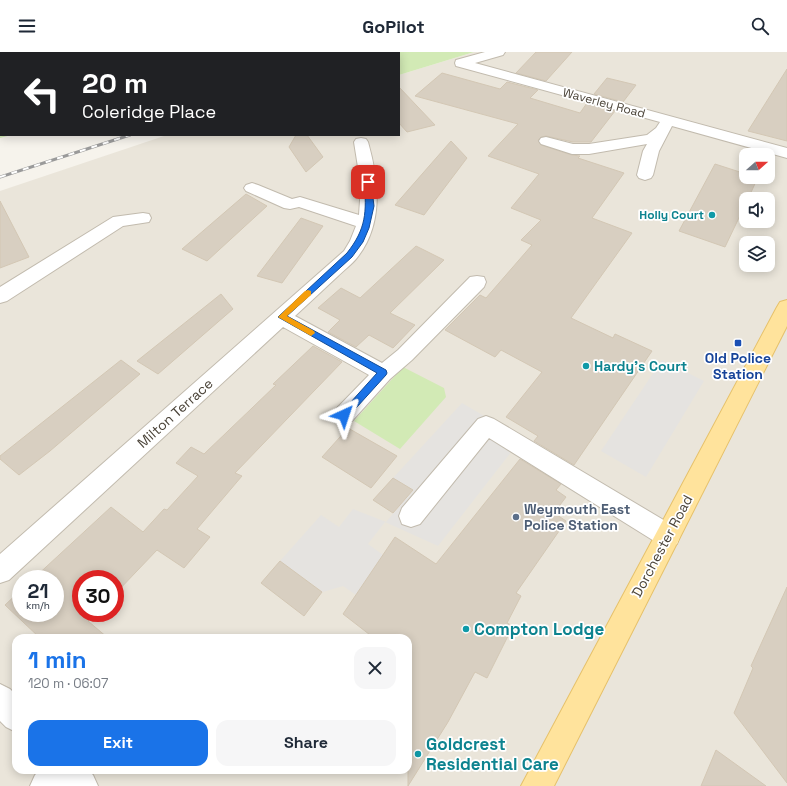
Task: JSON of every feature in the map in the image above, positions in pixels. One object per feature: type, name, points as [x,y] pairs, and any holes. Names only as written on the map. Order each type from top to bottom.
[{"type":"main road","name":"Dorchester Road","points":[[537,786],[787,307]]},
{"type":"street","name":"Waverley Road","points":[[499,52],[461,63],[665,125],[787,153]]},
{"type":"street","points":[[546,141],[572,149],[590,149],[651,140],[665,125]]},
{"type":"street","points":[[645,175],[651,151],[665,125]]},
{"type":"street","name":"Milton Terrace","points":[[0,571],[350,255],[360,242],[370,206],[365,158],[361,142]]},
{"type":"street","points":[[252,188],[290,204],[300,202],[366,223]]},
{"type":"street","points":[[0,296],[88,239],[119,221],[143,218]]},
{"type":"street","points":[[344,415],[383,373],[405,354],[477,282]]},
{"type":"street","points":[[282,317],[383,373]]},
{"type":"street","points":[[411,516],[486,425],[668,536]]},
{"type":"street","points":[[0,699],[12,712]]},
{"type":"street","points":[[46,786],[57,774]]},
{"type":"street","points":[[69,774],[82,786]]},
{"type":"shaded area","points":[[474,52],[787,52],[787,786],[0,786],[0,191],[164,136],[400,136],[400,75]]},
{"type":"shaded area","points":[[662,360],[704,381],[646,477],[601,451]]},
{"type":"shaded area","points":[[462,403],[522,438],[438,546],[385,522],[368,544],[383,555],[356,595],[343,586],[323,592],[280,561],[321,515],[339,527],[353,509],[386,522],[413,490],[393,478]]},
{"type":"green space","points":[[400,52],[474,52],[400,75]]},
{"type":"green space","points":[[403,367],[444,388],[446,397],[400,449],[354,421]]},
{"type":"building","points":[[536,52],[572,52],[546,81],[516,73]]},
{"type":"building","points":[[787,69],[787,141],[748,131]]},
{"type":"building","points":[[442,73],[500,89],[507,82],[538,90],[530,98],[580,113],[587,103],[615,111],[591,142],[573,142],[546,136],[541,137],[538,140],[541,145],[572,155],[580,156],[578,158],[624,173],[592,218],[632,233],[571,318],[613,338],[615,334],[652,351],[574,465],[534,441],[538,436],[506,417],[542,372],[501,350],[495,357],[445,330],[480,295],[486,298],[532,245],[521,240],[541,220],[511,208],[539,174],[488,156],[518,124],[415,96]]},
{"type":"building","points":[[607,78],[636,85],[623,102],[594,94]]},
{"type":"building","points":[[400,88],[435,125],[407,132],[400,124]]},
{"type":"building","points":[[295,136],[308,136],[323,157],[306,172],[289,147]]},
{"type":"building","points":[[451,141],[467,158],[424,215],[395,205]]},
{"type":"building","name":"Holly Court","points":[[715,164],[739,172],[739,184],[755,184],[751,192],[739,192],[739,218],[725,247],[679,231]]},
{"type":"building","points":[[246,194],[267,206],[207,261],[182,249]]},
{"type":"building","points":[[0,201],[29,257],[0,268]]},
{"type":"building","points":[[301,218],[323,226],[282,283],[257,276]]},
{"type":"building","points":[[416,246],[444,260],[390,313],[415,325],[393,348],[369,335],[356,347],[328,332],[340,320],[318,308],[341,288],[360,298]]},
{"type":"building","points":[[221,294],[233,309],[158,374],[137,361]]},
{"type":"building","points":[[313,346],[342,362],[235,473],[242,476],[197,529],[210,537],[184,568],[157,550],[124,585],[124,570],[72,570],[72,622],[89,622],[103,634],[36,634],[23,622],[64,622],[64,570],[43,570],[111,507],[143,532],[164,509],[167,510],[198,476],[176,463],[191,447],[204,454],[276,385],[273,384]]},
{"type":"building","points":[[121,360],[140,374],[50,451],[19,475],[0,459],[0,456]]},
{"type":"building","points":[[348,428],[397,456],[371,488],[322,457]]},
{"type":"building","points":[[520,459],[561,484],[556,490],[566,497],[554,513],[566,521],[516,593],[521,596],[507,623],[513,626],[487,678],[475,672],[448,722],[408,786],[408,774],[412,774],[412,634],[369,634],[343,614],[395,537],[436,564]]},
{"type":"building","points":[[393,478],[413,490],[393,513],[373,500]]},
{"type":"building","points":[[280,561],[322,592],[304,616],[261,583]]},
{"type":"building","points":[[787,587],[787,783],[734,713],[753,668],[751,666]]},
{"type":"building","points":[[12,598],[12,612],[5,605]]},
{"type":"building","points":[[716,750],[766,786],[701,786]]},
{"type":"railway","points":[[0,177],[127,136]]},
{"type":"slow traffic","points":[[308,293],[282,317],[311,333]]},
{"type":"place","name":"Holly Court","points":[[712,215]]},
{"type":"place","name":"Old Police Station","points":[[738,343]]},
{"type":"place","name":"Hardy's Court","points":[[586,366]]},
{"type":"place","name":"Weymouth East Police Station","points":[[516,517]]},
{"type":"place","name":"Compton Lodge","points":[[466,629]]},
{"type":"place","name":"Goldcrest Residential Care","points":[[418,754]]},
{"type":"route","points":[[344,415],[383,373],[282,317],[350,255],[360,242],[370,206],[368,182]]}]
